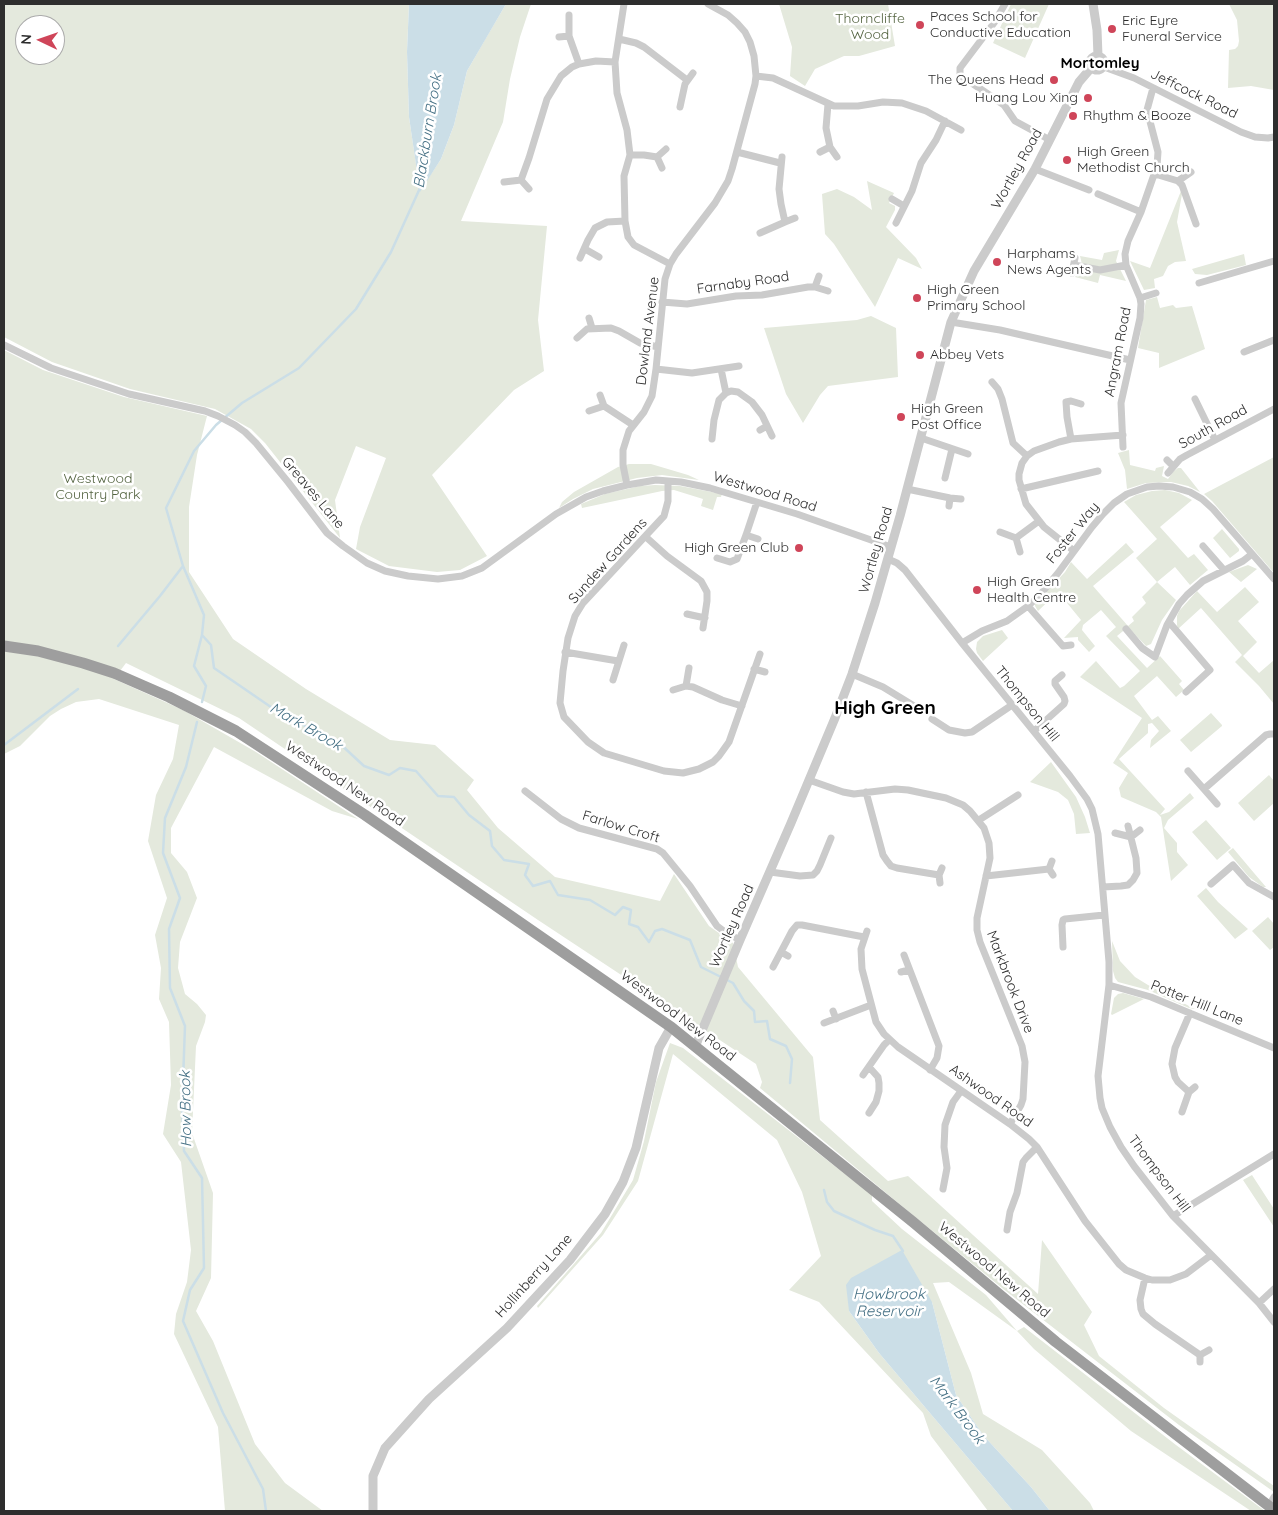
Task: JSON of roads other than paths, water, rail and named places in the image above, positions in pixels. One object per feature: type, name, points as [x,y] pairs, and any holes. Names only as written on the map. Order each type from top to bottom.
[{"type":"highway","name":"Westwood New Road","points":[[4,646],[54,655],[114,673],[169,697],[236,731],[365,815],[670,1026],[913,1222],[1056,1342],[1272,1504]]},
{"type":"street","points":[[624,4],[615,62],[617,93],[627,130],[630,155],[624,176],[625,221],[628,237],[634,245],[670,264]]},
{"type":"street","name":"Dowland Avenue","points":[[627,485],[623,465],[623,450],[626,437],[644,412],[652,396],[665,279],[676,254],[722,193],[732,170],[756,76],[754,56],[750,42],[744,32],[728,15],[708,4]]},
{"type":"street","points":[[1005,4],[994,23],[960,68],[960,75],[1004,105],[1015,121],[1050,140]]},
{"type":"street","points":[[1093,4],[1098,56]]},
{"type":"street","points":[[569,15],[569,36],[579,64]]},
{"type":"street","points":[[560,37],[569,36]]},
{"type":"street","points":[[619,39],[644,47],[687,80]]},
{"type":"street","points":[[1098,56],[1104,60],[1104,66],[1101,70],[1097,71],[1091,68],[1090,61],[1093,57],[1098,56]]},
{"type":"street","points":[[521,180],[547,98],[561,76],[579,64],[596,61],[615,62]]},
{"type":"street","name":"Jeffcock Road","points":[[1104,66],[1134,78],[1242,132],[1255,137],[1274,137]]},
{"type":"street","name":"Wortley Road","points":[[696,1047],[852,674],[876,603],[922,438],[950,322],[974,272],[1035,168],[1079,82],[1091,68]]},
{"type":"street","points":[[680,107],[687,80],[693,73]]},
{"type":"street","points":[[756,76],[773,78],[828,104],[842,107],[883,102],[902,103],[926,111],[961,130]]},
{"type":"street","name":"Angram Road","points":[[1123,447],[1121,403],[1140,318],[1140,298],[1126,265],[1125,254],[1128,241],[1155,174],[1158,158],[1147,110],[1153,88]]},
{"type":"street","points":[[828,104],[826,128],[830,147],[837,157]]},
{"type":"street","points":[[896,223],[915,184],[921,163],[936,140],[945,121]]},
{"type":"street","points":[[820,152],[830,147]]},
{"type":"street","points":[[657,157],[666,149]]},
{"type":"street","points":[[737,152],[781,160],[779,188],[785,222]]},
{"type":"street","points":[[630,155],[644,154],[657,157]]},
{"type":"street","points":[[657,157],[662,168]]},
{"type":"street","points":[[1035,168],[1090,190]]},
{"type":"street","points":[[1178,181],[1191,172]]},
{"type":"street","points":[[1155,174],[1178,181],[1182,185],[1196,224]]},
{"type":"street","points":[[504,182],[521,180]]},
{"type":"street","points":[[521,180],[529,189]]},
{"type":"street","points":[[1098,194],[1140,212]]},
{"type":"street","points":[[892,199],[904,206]]},
{"type":"street","points":[[760,233],[795,218]]},
{"type":"street","points":[[580,258],[591,233],[601,224],[625,221]]},
{"type":"street","points":[[585,249],[598,257]]},
{"type":"street","points":[[1199,283],[1274,261]]},
{"type":"street","points":[[1074,265],[1100,270],[1126,265]]},
{"type":"street","points":[[815,287],[819,276]]},
{"type":"street","name":"Farnaby Road","points":[[662,302],[687,304],[815,287],[828,291]]},
{"type":"street","points":[[1140,298],[1156,293]]},
{"type":"street","points":[[589,318],[592,328]]},
{"type":"street","points":[[950,322],[1000,330],[1130,360]]},
{"type":"street","points":[[577,338],[592,328],[611,328],[640,343],[658,347]]},
{"type":"street","points":[[1244,352],[1274,340]]},
{"type":"street","name":"Greaves Lane","points":[[4,345],[51,368],[129,394],[205,411],[218,416],[245,432],[288,482],[327,533],[368,563],[385,571],[408,576],[438,579],[462,576],[482,568],[556,514],[586,497],[627,485]]},
{"type":"street","points":[[656,369],[692,373],[738,366]]},
{"type":"street","points":[[721,369],[726,393]]},
{"type":"street","points":[[992,382],[998,389],[1002,399],[1013,443],[1027,456]]},
{"type":"street","points":[[712,439],[719,400],[731,391],[738,392],[752,402],[762,415],[772,436]]},
{"type":"street","points":[[600,395],[604,406],[633,425]]},
{"type":"street","points":[[1195,399],[1216,440]]},
{"type":"street","points":[[1071,439],[1066,402],[1071,401],[1081,404]]},
{"type":"street","points":[[589,411],[604,406]]},
{"type":"street","name":"South Road","points":[[1168,473],[1173,466],[1188,455],[1274,410]]},
{"type":"street","points":[[760,430],[767,426]]},
{"type":"street","points":[[1074,551],[1039,522],[1026,504],[1021,490],[1019,474],[1022,463],[1034,451],[1071,439],[1123,436]]},
{"type":"street","points":[[922,438],[968,454]]},
{"type":"street","points":[[945,478],[952,449]]},
{"type":"street","points":[[1168,460],[1173,466]]},
{"type":"street","points":[[1021,490],[1098,471]]},
{"type":"street","name":"Westwood Road","points":[[627,485],[646,481],[668,480],[710,488],[891,547]]},
{"type":"street","name":"Sundew Gardens","points":[[668,480],[666,509],[658,523],[579,609],[571,627],[565,652],[560,703],[564,717],[577,732],[597,749],[618,758],[674,772],[690,771],[706,766],[713,762],[724,750],[733,733],[760,654]]},
{"type":"street","name":"Foster Way","points":[[962,643],[982,631],[1007,621],[1028,606],[1039,596],[1098,519],[1118,500],[1138,489],[1159,486],[1181,489],[1202,499],[1274,579]]},
{"type":"street","points":[[907,489],[950,498],[961,498]]},
{"type":"street","points":[[949,506],[950,498]]},
{"type":"street","points":[[717,558],[730,562],[737,559],[756,502]]},
{"type":"street","points":[[1016,538],[1039,522]]},
{"type":"street","points":[[1000,532],[1016,538]]},
{"type":"street","points":[[746,535],[758,539]]},
{"type":"street","points":[[646,536],[667,556],[701,581],[707,592],[708,601],[703,628]]},
{"type":"street","points":[[1016,538],[1020,552]]},
{"type":"street","points":[[1203,546],[1224,570]]},
{"type":"street","points":[[1126,629],[1142,648],[1155,657],[1169,622],[1179,604],[1203,581],[1243,561],[1252,554]]},
{"type":"street","name":"Thompson Hill","points":[[888,559],[897,563],[905,570],[1087,799],[1092,809],[1098,834],[1109,956],[1109,985],[1098,1076],[1102,1108],[1120,1147],[1173,1216],[1259,1303],[1274,1322]]},
{"type":"street","points":[[1028,606],[1063,646],[1071,645]]},
{"type":"street","points":[[687,614],[705,618]]},
{"type":"street","points":[[1169,622],[1210,670],[1186,692]]},
{"type":"street","points":[[612,680],[624,645]]},
{"type":"street","points":[[565,652],[618,660]]},
{"type":"street","points":[[686,686],[689,668]]},
{"type":"street","points":[[754,669],[765,672]]},
{"type":"street","points":[[852,674],[883,687],[919,709]]},
{"type":"street","points":[[1034,731],[1064,704],[1064,697],[1055,684],[1055,680],[1062,675]]},
{"type":"street","points":[[672,690],[686,686],[702,690],[722,700],[742,706]]},
{"type":"street","points":[[932,719],[949,730],[965,733],[972,732],[1012,704]]},
{"type":"street","points":[[1204,789],[1266,735],[1274,734]]},
{"type":"street","points":[[1188,770],[1217,804]]},
{"type":"street","name":"Markbrook Drive","points":[[809,780],[854,794],[895,789],[946,798],[963,805],[979,820],[987,835],[990,858],[977,918],[977,930],[980,942],[1022,1046],[1025,1062],[1023,1099],[1010,1124]]},
{"type":"street","name":"Farlow Croft","points":[[525,791],[561,819],[579,828],[658,849],[690,886],[717,926],[740,940]]},
{"type":"street","points":[[866,792],[883,855],[891,866],[940,875]]},
{"type":"street","points":[[979,820],[1018,795]]},
{"type":"street","points":[[1103,887],[1128,884],[1137,873],[1138,866],[1128,826]]},
{"type":"street","points":[[1131,837],[1140,830]]},
{"type":"street","points":[[1115,833],[1131,837]]},
{"type":"street","points":[[770,872],[800,876],[813,875],[820,865],[831,838]]},
{"type":"street","points":[[1211,884],[1233,865],[1249,883],[1274,896]]},
{"type":"street","points":[[986,876],[1052,869]]},
{"type":"street","points":[[1063,947],[1062,925],[1065,919],[1104,915]]},
{"type":"street","name":"Ashwood Road","points":[[773,967],[797,925],[865,934],[861,959],[876,1022],[884,1034],[889,1040],[930,1070],[1029,1139],[1037,1147],[1085,1221],[1111,1255],[1126,1270],[1145,1278],[1160,1281],[1179,1278],[1211,1254]]},
{"type":"street","points":[[781,952],[788,956]]},
{"type":"street","points":[[904,955],[939,1046],[937,1058],[930,1070]]},
{"type":"street","points":[[902,972],[909,970]]},
{"type":"street","name":"Potter Hill Lane","points":[[1109,985],[1151,997],[1274,1048]]},
{"type":"street","points":[[824,1023],[871,1005]]},
{"type":"street","points":[[833,1011],[836,1019]]},
{"type":"street","points":[[1182,1112],[1192,1090],[1178,1082],[1172,1064],[1176,1048],[1190,1013]]},
{"type":"street","name":"Hollinberry Lane","points":[[373,1511],[373,1476],[386,1448],[429,1399],[513,1321],[570,1260],[605,1214],[623,1182],[636,1148],[659,1048],[670,1026]]},
{"type":"street","points":[[863,1075],[889,1040]]},
{"type":"street","points":[[869,1067],[878,1077],[879,1083],[876,1102],[869,1113]]},
{"type":"street","points":[[943,1189],[946,1168],[944,1125],[961,1091]]},
{"type":"street","points":[[1006,1230],[1017,1193],[1023,1162],[1037,1147]]},
{"type":"street","points":[[1173,1216],[1274,1154]]},
{"type":"street","points":[[935,1179],[945,1180]]},
{"type":"street","points":[[1145,1278],[1140,1300],[1143,1314],[1200,1358],[1208,1350]]},
{"type":"street","points":[[1259,1303],[1274,1289]]},
{"type":"water","points":[[409,4],[506,4],[467,71],[454,125],[441,159],[420,192],[409,117],[407,52]]},
{"type":"water","name":"Howbrook Reservoir","points":[[902,1250],[932,1302],[956,1395],[983,1435],[1031,1487],[1050,1511],[1013,1511],[879,1353],[849,1311],[846,1285],[851,1278]]},
{"type":"waterway","name":"Blackburn Brook","points":[[202,702],[206,686],[194,666],[202,635],[204,615],[183,566],[166,508],[194,451],[216,425],[242,403],[299,368],[356,309],[391,252],[420,188]]},
{"type":"waterway","points":[[118,646],[183,566]]},
{"type":"waterway","name":"Mark Brook","points":[[202,635],[211,645],[214,668],[284,716],[300,722],[317,736],[337,741],[364,766],[389,775],[400,768],[416,771],[438,796],[454,797],[469,815],[490,831],[492,846],[504,860],[529,864],[525,875],[533,886],[550,881],[558,895],[590,900],[615,915],[623,907],[631,910],[629,924],[638,927],[649,942],[655,931],[662,929],[690,940],[701,967],[733,983],[744,1001],[754,1011],[755,1022],[767,1021],[770,1039],[786,1046],[792,1059],[790,1083]]},
{"type":"waterway","points":[[4,745],[78,689]]},
{"type":"waterway","name":"How Brook","points":[[197,722],[186,767],[165,818],[163,853],[180,898],[169,929],[170,988],[185,1026],[182,1109],[184,1151],[202,1178],[204,1268],[190,1290],[183,1321],[223,1413],[263,1489],[266,1511]]},
{"type":"waterway","name":"Mark Brook","points":[[824,1190],[827,1202],[834,1211],[893,1236],[903,1251]]},
{"type":"place","name":"Paces School for Conductive Education","points":[[920,25]]},
{"type":"place","name":"Eric Eyre Funeral Service","points":[[1112,29]]},
{"type":"place","name":"The Queens Head","points":[[1054,80]]},
{"type":"place","name":"Huang Lou Xing","points":[[1088,98]]},
{"type":"place","name":"Rhythm & Booze","points":[[1073,116]]},
{"type":"place","name":"High Green Methodist Church","points":[[1067,160]]},
{"type":"place","name":"Harphams News Agents","points":[[997,262]]},
{"type":"place","name":"High Green Primary School","points":[[917,298]]},
{"type":"place","name":"Abbey Vets","points":[[920,355]]},
{"type":"place","name":"High Green Post Office","points":[[901,417]]},
{"type":"place","name":"High Green Club","points":[[799,548]]},
{"type":"place","name":"High Green Health Centre","points":[[977,590]]},
{"type":"district","name":"Mortomley","points":[[1100,63]]},
{"type":"district","name":"High Green","points":[[885,708]]},
{"type":"park label","name":"Thorncliffe Wood","points":[[870,28]]},
{"type":"park label","name":"Westwood Country Park","points":[[98,488]]}]
